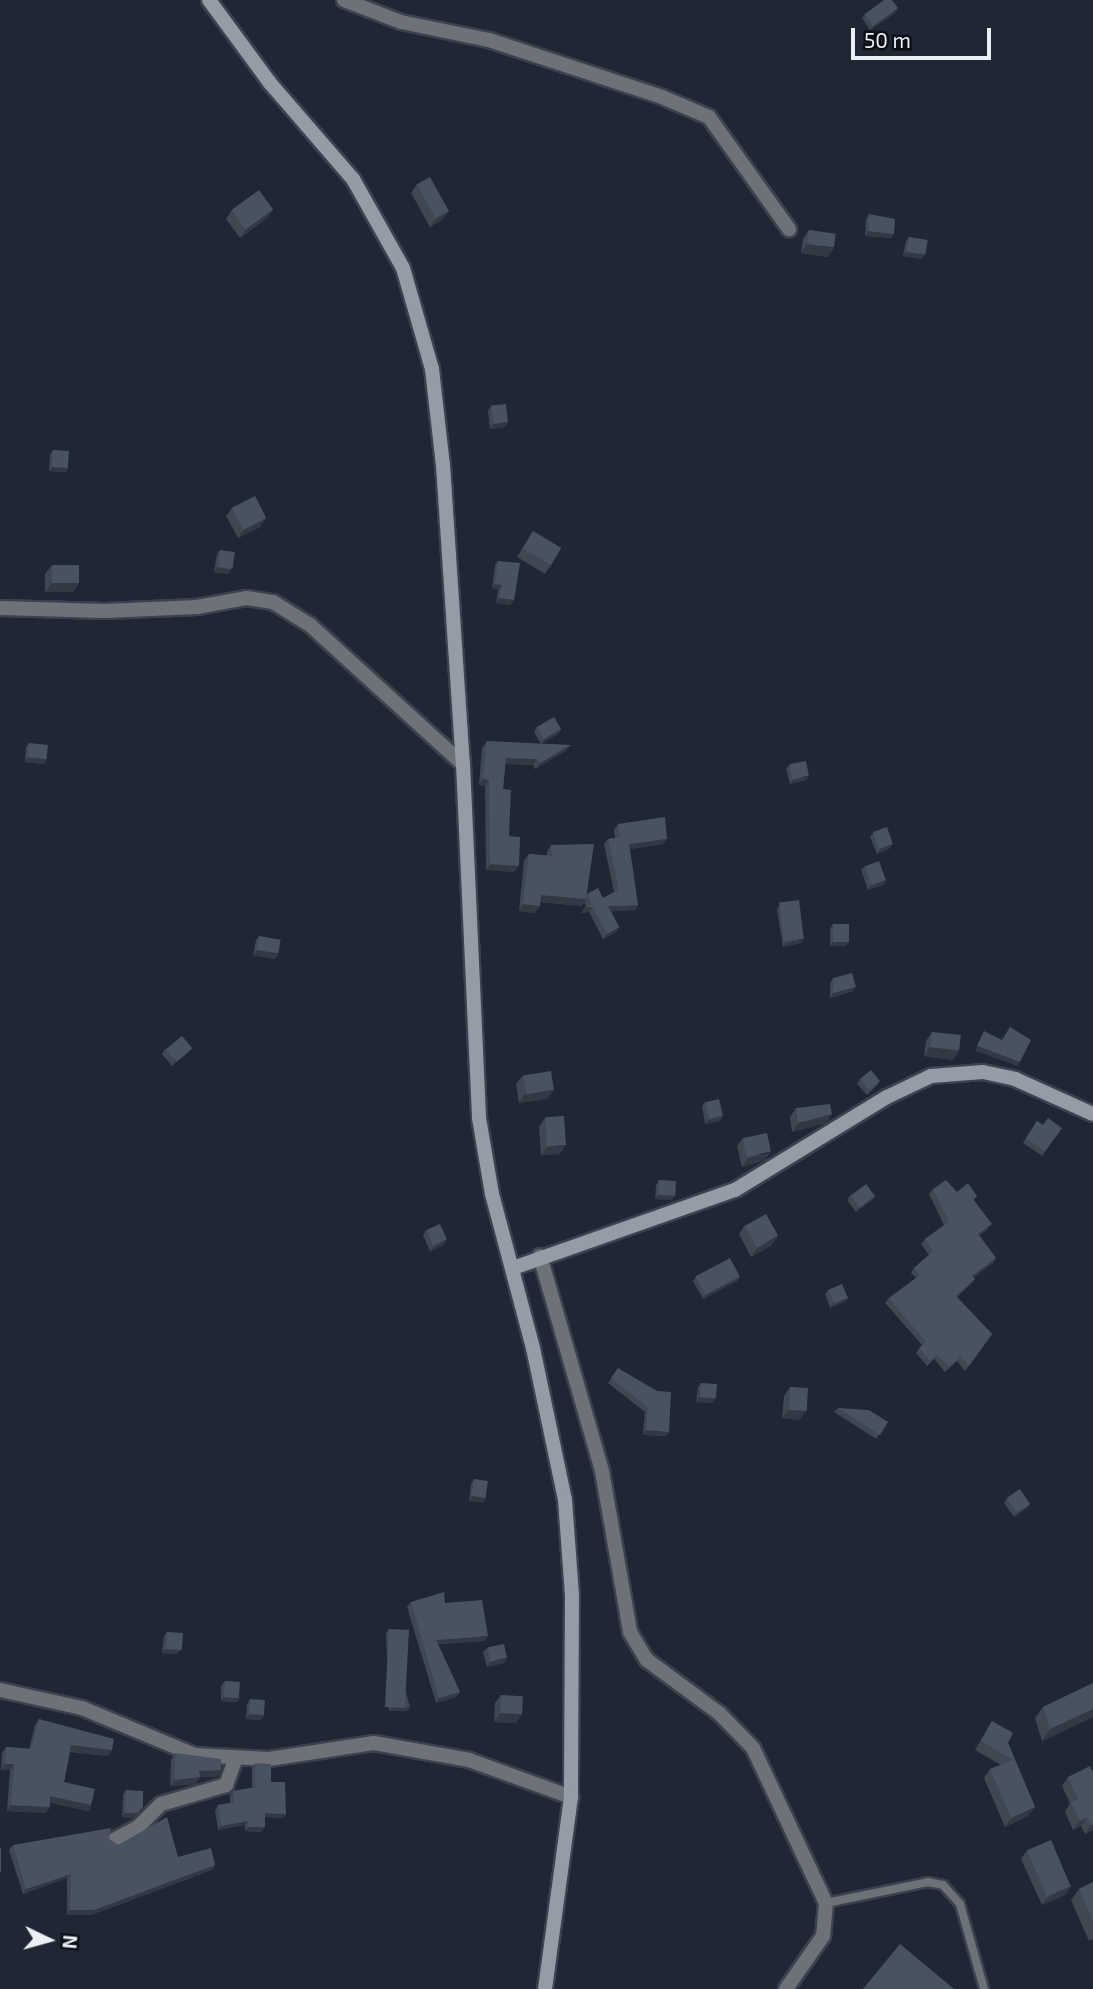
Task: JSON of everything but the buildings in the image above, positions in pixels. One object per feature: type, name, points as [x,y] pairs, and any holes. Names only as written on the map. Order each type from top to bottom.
[{"type":"street","points":[[209,0],[270,83],[353,179],[404,268],[432,369],[443,464],[463,764],[479,1118],[492,1194],[513,1268],[565,1500],[572,1596],[571,1797],[545,1989]]},
{"type":"street","points":[[344,0],[401,22],[489,40],[662,97],[709,117],[789,229]]},
{"type":"street","points":[[0,608],[104,611],[197,607],[247,598],[273,602],[310,625],[463,764]]},
{"type":"street","points":[[513,1268],[540,1256],[735,1190],[887,1097],[931,1076],[983,1072],[1015,1079],[1093,1114]]},
{"type":"street","points":[[540,1256],[602,1471],[630,1632],[648,1660],[719,1713],[753,1748],[826,1903],[823,1936],[786,1989]]},
{"type":"street","points":[[0,1689],[82,1708],[176,1749],[236,1758],[269,1759],[374,1743],[469,1760],[571,1797]]},
{"type":"street","points":[[114,1840],[137,1828],[162,1804],[226,1785],[236,1758]]},
{"type":"lane","points":[[826,1903],[928,1882],[943,1885],[960,1904],[984,1989]]}]
